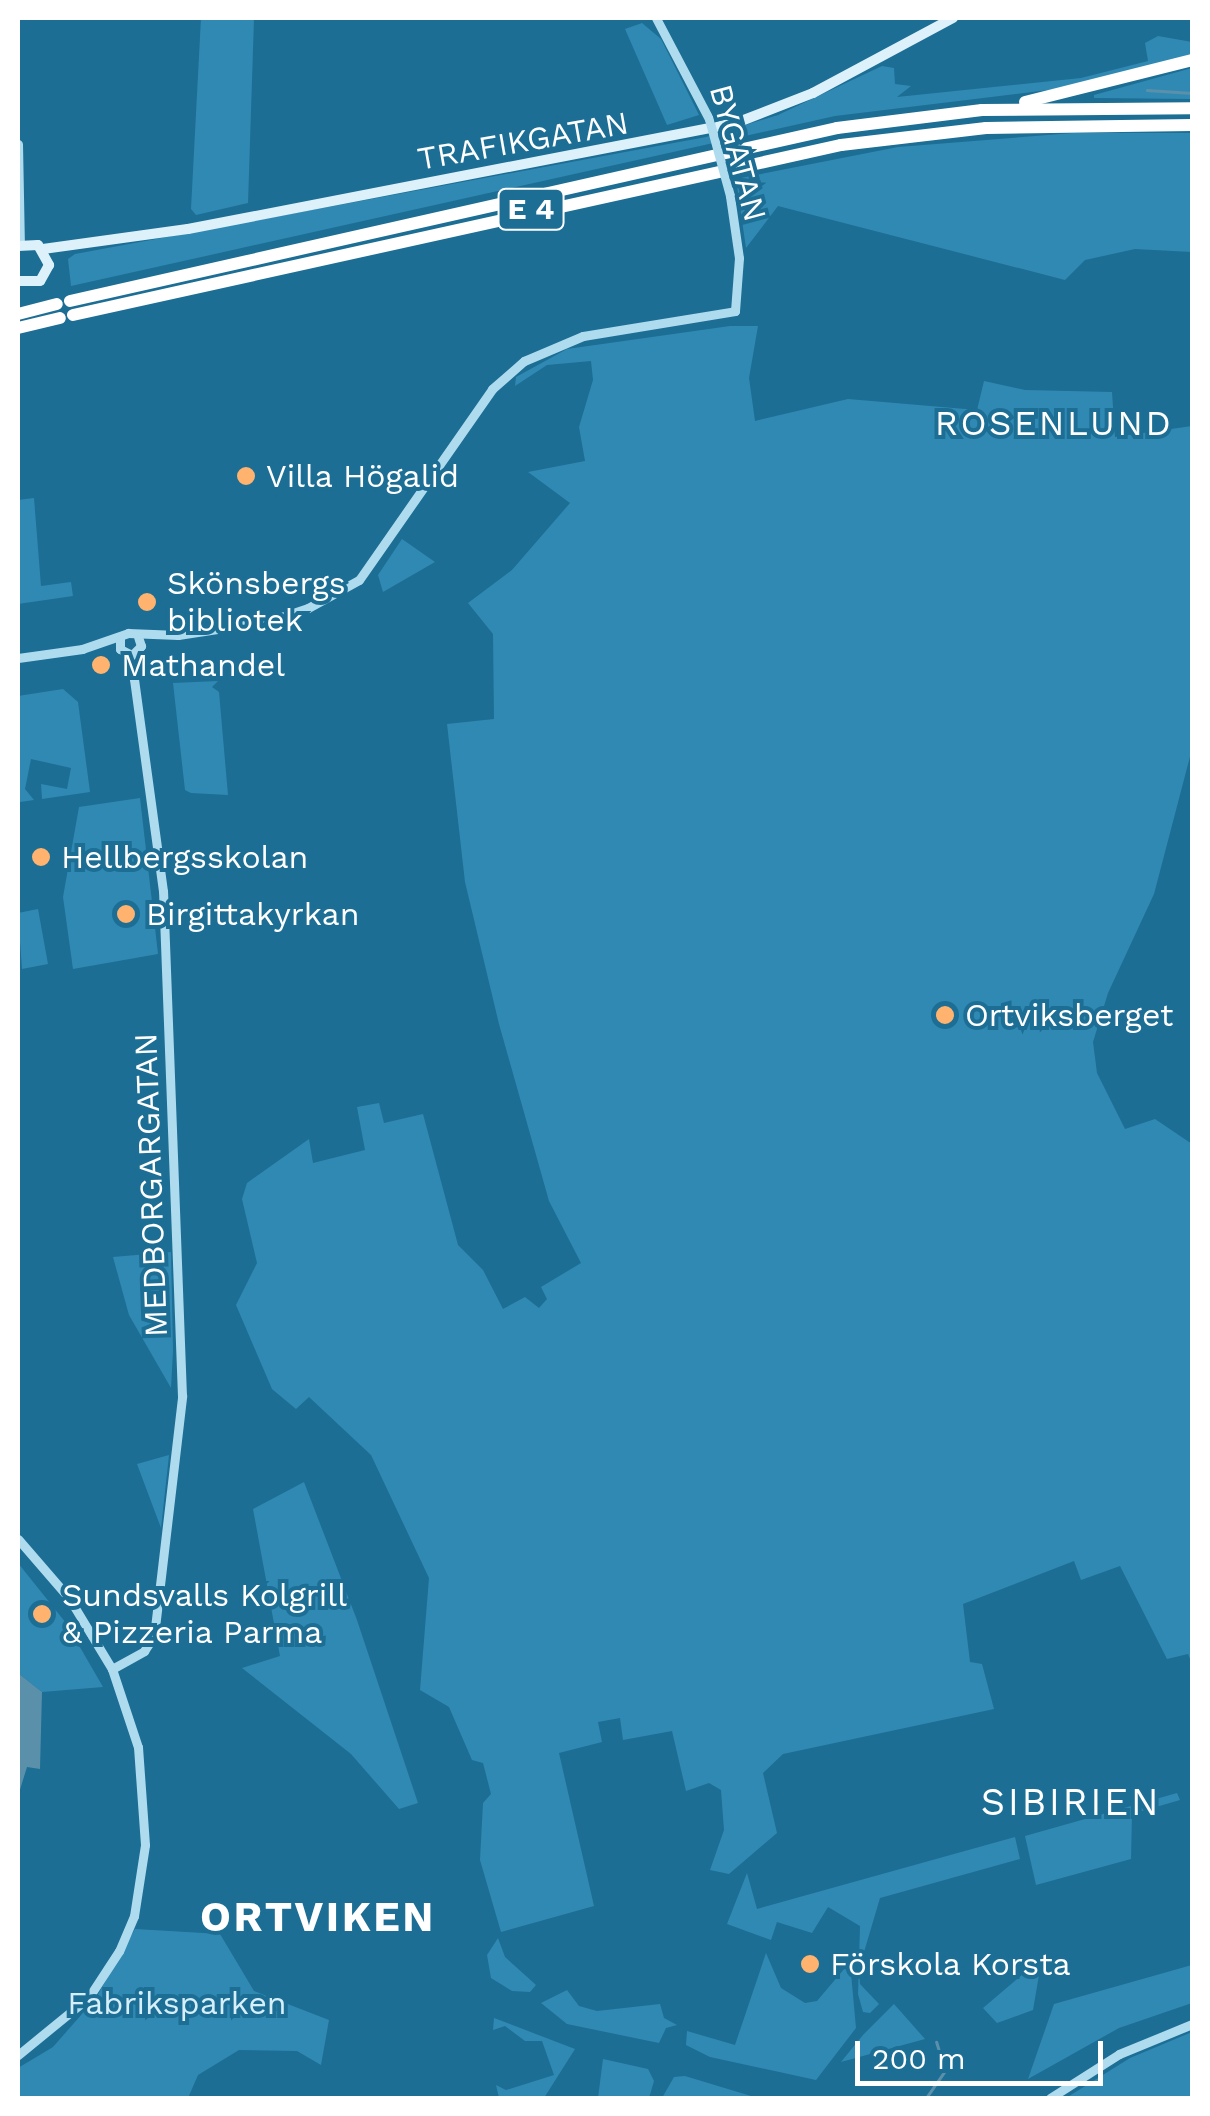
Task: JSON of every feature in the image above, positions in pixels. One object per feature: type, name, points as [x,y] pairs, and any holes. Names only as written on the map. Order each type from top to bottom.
[{"type":"highway","name":"E 4","points":[[18,328],[65,310],[795,135],[982,110],[1192,60]]},
{"type":"highway","name":"E 4","points":[[982,110],[1192,108]]},
{"type":"highway","name":"E 4","points":[[18,314],[65,310],[841,146],[986,128],[1192,125]]},
{"type":"main road","name":"TRAFIKGATAN","points":[[19,245],[44,249],[79,244],[736,123],[813,93],[953,18]]},
{"type":"main road","name":"TRAFIKGATAN","points":[[18,281],[34,284],[49,265],[79,244]]},
{"type":"main road","points":[[44,249],[49,265]]},
{"type":"street","name":"BYGATAN","points":[[178,636],[289,615],[359,580],[492,388],[524,361],[583,336],[735,311],[740,271],[730,196],[704,105],[656,18]]},
{"type":"street","points":[[18,144],[19,245]]},
{"type":"street","name":"MEDBORGARGATAN","points":[[134,680],[138,636]]},
{"type":"street","points":[[18,658],[82,650],[120,638],[178,636]]},
{"type":"street","points":[[82,650],[123,653],[178,636]]},
{"type":"street","name":"MEDBORGARGATAN","points":[[112,1668],[144,1651],[154,1636],[182,1396],[164,891],[134,680],[120,638]]},
{"type":"street","points":[[18,1539],[75,1607],[112,1668],[142,1772],[140,1889],[120,1951],[88,1997],[18,2055]]},
{"type":"street","points":[[1050,2098],[1119,2054],[1192,2024]]},
{"type":"green space","points":[[201,18],[254,18],[248,203],[196,215],[191,209]]},
{"type":"green space","points":[[642,23],[661,39],[699,115],[667,125],[625,29]]},
{"type":"green space","points":[[1158,36],[1192,42],[1192,55],[1081,86],[835,116],[71,286],[68,259],[75,254],[706,137],[778,115],[882,66],[894,68],[895,84],[911,86],[897,97],[1081,78],[1148,61],[1145,43]]},
{"type":"green space","points":[[1192,68],[1192,99],[1094,98],[1094,95]]},
{"type":"green space","points":[[1073,133],[1192,133],[1192,252],[1135,249],[1085,260],[1065,280],[778,206],[746,248],[736,179],[898,147]]},
{"type":"green space","points":[[730,326],[758,326],[749,378],[755,421],[848,399],[977,410],[984,381],[1025,390],[1112,392],[1115,437],[1192,426],[1192,749],[1154,894],[1108,993],[1093,1042],[1097,1073],[1125,1129],[1155,1119],[1192,1144],[1192,1664],[1188,1654],[1167,1659],[1120,1566],[1081,1580],[1074,1561],[963,1604],[970,1662],[982,1664],[994,1709],[783,1754],[763,1773],[777,1833],[729,1874],[710,1870],[724,1830],[721,1790],[709,1783],[686,1791],[672,1731],[623,1740],[620,1718],[598,1722],[602,1742],[559,1753],[594,1906],[501,1932],[480,1860],[483,1803],[491,1794],[483,1763],[472,1760],[449,1707],[420,1690],[429,1578],[371,1455],[309,1397],[296,1409],[272,1389],[236,1305],[257,1263],[242,1199],[247,1183],[309,1139],[313,1163],[365,1150],[357,1107],[379,1103],[384,1123],[423,1114],[458,1245],[483,1270],[503,1309],[525,1297],[539,1308],[547,1299],[541,1287],[581,1263],[549,1201],[499,1024],[465,882],[447,724],[494,719],[493,634],[468,603],[512,570],[570,503],[528,472],[585,461],[579,427],[593,380],[591,361],[547,365],[515,386],[516,377],[567,349]]},
{"type":"green space","points":[[34,498],[41,586],[71,582],[73,596],[18,604],[18,500]]},
{"type":"green space","points":[[402,539],[435,562],[383,592],[378,575]]},
{"type":"green space","points":[[218,681],[212,687],[219,692],[228,795],[191,793],[185,790],[173,683]]},
{"type":"green space","points":[[63,689],[78,702],[90,792],[42,799],[41,784],[67,789],[71,768],[31,759],[25,789],[34,800],[20,802],[18,696]]},
{"type":"green space","points":[[140,798],[158,954],[73,969],[63,897],[79,807]]},
{"type":"green space","points":[[38,909],[48,964],[22,969],[18,913]]},
{"type":"green space","points":[[171,1252],[171,1388],[129,1315],[113,1257]]},
{"type":"green space","points":[[169,1455],[161,1528],[137,1464]]},
{"type":"green space","points":[[304,1482],[357,1620],[418,1803],[399,1809],[351,1754],[242,1668],[280,1656],[253,1509]]},
{"type":"green space","points":[[18,1563],[66,1623],[103,1687],[42,1692],[18,1673]]},
{"type":"green space","points":[[1177,1793],[1180,1800],[1132,1814],[1131,1859],[1036,1885],[1025,1836]]},
{"type":"green space","points":[[1015,1837],[1020,1859],[880,1898],[859,1969],[860,1984],[879,2004],[870,2013],[863,2012],[858,1994],[860,1926],[828,1907],[812,1933],[777,1922],[771,1940],[727,1924],[747,1873],[757,1909]]},
{"type":"green space","name":"Fabriksparken","points":[[135,1929],[220,1934],[254,1991],[329,2020],[321,2065],[297,2051],[239,2050],[198,2075],[188,2098],[18,2098],[18,2068],[53,2047],[96,1998]]},
{"type":"green space","points":[[498,1938],[505,1957],[536,1985],[530,1992],[512,1991],[491,1978],[487,1955]]},
{"type":"green space","points":[[766,1953],[781,1988],[805,2003],[817,2001],[850,1962],[856,2028],[816,2080],[710,2057],[686,2045],[687,2031],[735,2045]]},
{"type":"green space","points":[[1192,1965],[1192,2003],[1119,2028],[1028,2079],[1054,2004]]},
{"type":"green space","points":[[1030,1968],[1040,1969],[1033,2010],[997,2023],[983,2008]]},
{"type":"green space","points":[[567,1990],[579,2006],[597,2011],[660,2004],[664,2018],[677,2025],[666,2028],[659,2043],[567,2024],[541,2003]]},
{"type":"green space","points":[[894,2004],[925,2039],[841,2062],[863,2035]]},
{"type":"green space","points":[[494,2018],[575,2049],[544,2098],[499,2098],[496,2085],[506,2090],[554,2075],[542,2041],[525,2041],[505,2026],[493,2030]]},
{"type":"green space","points":[[1192,2032],[1192,2098],[1066,2098],[1130,2058]]},
{"type":"green space","points":[[603,2059],[648,2069],[654,2081],[649,2098],[598,2098]]},
{"type":"green space","points":[[685,2076],[751,2096],[782,2098],[662,2098],[674,2077]]},
{"type":"shaded area","points":[[18,1673],[42,1692],[40,1769],[27,1767],[18,1796]]},
{"type":"waterway","points":[[1147,90],[1192,93]]},
{"type":"waterway","points":[[926,2098],[945,2071],[936,2042]]},
{"type":"place","name":"Villa Högalid","points":[[246,476]]},
{"type":"place","name":"Skönsbergs bibliotek","points":[[147,602]]},
{"type":"place","name":"Mathandel","points":[[101,665]]},
{"type":"place","name":"Hellbergsskolan","points":[[41,857]]},
{"type":"place","name":"Birgittakyrkan","points":[[126,914]]},
{"type":"place","name":"Ortviksberget","points":[[945,1015]]},
{"type":"place","name":"Sundsvalls Kolgrill & Pizzeria Parma","points":[[42,1614]]},
{"type":"place","name":"Förskola Korsta","points":[[810,1964]]},
{"type":"district","name":"ROSENLUND","points":[[1054,423]]},
{"type":"district","name":"SIBIRIEN","points":[[1071,1803]]},
{"type":"district","name":"ORTVIKEN","points":[[318,1917]]}]
